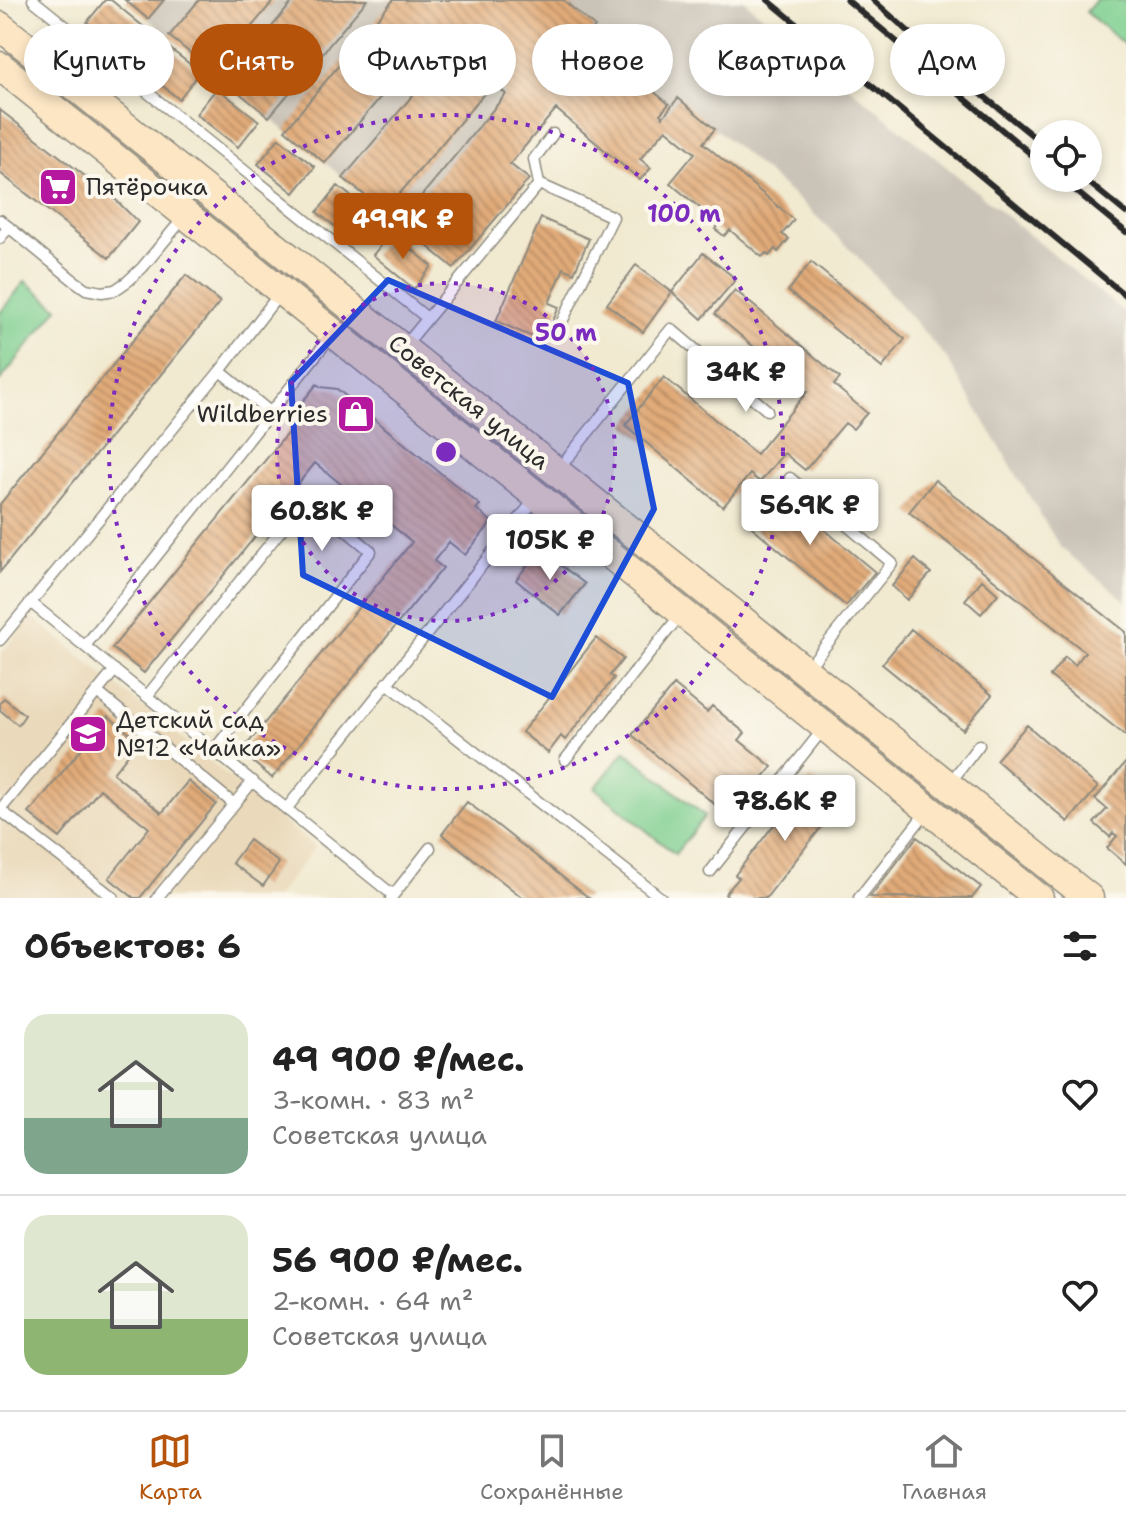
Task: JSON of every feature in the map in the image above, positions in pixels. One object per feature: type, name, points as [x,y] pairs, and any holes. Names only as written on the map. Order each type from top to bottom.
[{"type":"main road","name":"Советская улица","points":[[0,26],[1089,898]]},
{"type":"main road","name":"Советская улица","points":[[0,66],[1039,898]]},
{"type":"lane","points":[[33,0],[427,318]]},
{"type":"lane","points":[[539,184],[534,159],[553,134]]},
{"type":"lane","points":[[402,348],[539,184]]},
{"type":"lane","points":[[539,184],[613,217],[559,328]]},
{"type":"lane","points":[[0,238],[4,224],[86,289],[102,292],[115,290],[142,268],[186,214]]},
{"type":"lane","points":[[0,640],[282,292]]},
{"type":"lane","points":[[557,472],[671,329],[767,410]]},
{"type":"lane","points":[[85,646],[333,333]]},
{"type":"lane","points":[[220,371],[270,412]]},
{"type":"lane","points":[[790,478],[892,563],[805,671]]},
{"type":"lane","points":[[287,808],[537,496]]},
{"type":"lane","points":[[147,696],[307,498],[371,551],[214,750]]},
{"type":"lane","points":[[30,602],[392,896],[430,848]]},
{"type":"lane","points":[[565,760],[682,613]]},
{"type":"lane","points":[[114,898],[0,810],[115,670]]},
{"type":"lane","points":[[387,683],[661,898]]},
{"type":"lane","points":[[97,692],[234,804]]},
{"type":"lane","points":[[710,872],[825,727]]},
{"type":"lane","points":[[948,785],[979,745]]},
{"type":"lane","points":[[157,898],[253,781]]},
{"type":"lane","points":[[859,898],[928,810]]},
{"type":"highlighted area","points":[[388,280],[628,383],[654,509],[552,697],[303,575],[291,382]]},
{"type":"shaded area","points":[[125,0],[743,0],[772,24],[689,24],[689,96],[860,96],[1126,314],[1126,601],[1060,547],[945,356],[857,256],[809,209],[716,129],[695,153],[665,129],[640,159],[651,168],[640,180],[556,110],[511,163],[529,179],[454,268],[243,96],[323,96],[323,24],[190,24],[190,53],[174,40],[174,24],[154,24]]},
{"type":"shaded area","name":"Детский сад №12 «Чайка»","points":[[31,616],[315,847],[275,898],[0,898],[0,655]]},
{"type":"green space","points":[[1096,0],[1126,0],[1126,46],[1086,12]]},
{"type":"green space","points":[[25,281],[58,308],[0,381],[0,313]]},
{"type":"green space","points":[[625,751],[705,816],[675,854],[595,788]]},
{"type":"building","points":[[105,0],[111,0],[140,24],[89,24],[87,22]]},
{"type":"building","points":[[125,0],[164,0],[148,19]]},
{"type":"building","points":[[199,0],[274,0],[254,24],[190,24],[190,53],[174,40],[174,30]]},
{"type":"building","points":[[294,0],[367,0],[347,24],[339,24],[339,33],[323,53],[323,24],[274,24]]},
{"type":"building","points":[[393,0],[563,0],[591,24],[532,24],[532,96],[659,96],[669,104],[660,114],[663,117],[678,98],[715,129],[703,143],[794,220],[782,234],[789,239],[778,252],[775,249],[769,256],[766,253],[762,257],[730,230],[724,236],[715,229],[719,224],[670,183],[695,153],[666,129],[640,159],[651,168],[640,180],[556,109],[510,164],[529,179],[454,268],[399,223],[504,96],[516,96],[516,24],[373,24]]},
{"type":"building","points":[[174,52],[190,64],[190,85],[179,99],[174,95]]},
{"type":"building","points":[[339,65],[339,96],[381,96],[325,163],[285,130],[313,96],[323,96],[323,84]]},
{"type":"building","points":[[211,96],[227,96],[259,121],[238,147],[196,114]]},
{"type":"building","points":[[243,96],[287,96],[269,117]]},
{"type":"building","points":[[412,96],[482,96],[385,211],[343,178]]},
{"type":"building","name":"Пятёрочка","points":[[0,110],[117,201],[138,222],[109,258],[0,173]]},
{"type":"building","points":[[279,138],[315,167],[294,193],[258,164]]},
{"type":"building","points":[[338,186],[373,214],[352,240],[317,212]]},
{"type":"building","points":[[541,218],[589,239],[574,273],[564,268],[549,303],[559,307],[544,342],[496,321]]},
{"type":"building","points":[[392,233],[432,266],[414,289],[373,255]]},
{"type":"building","points":[[703,253],[736,279],[702,319],[672,292]]},
{"type":"building","points":[[811,262],[905,339],[882,368],[788,291]]},
{"type":"building","points":[[636,265],[672,292],[643,332],[607,304]]},
{"type":"building","points":[[186,275],[220,302],[0,572],[0,504]]},
{"type":"building","points":[[735,290],[840,378],[834,385],[867,413],[853,429],[845,423],[805,470],[784,453],[760,482],[750,474],[723,507],[625,425],[664,377],[756,454],[807,392],[715,314]]},
{"type":"building","points":[[317,384],[337,389],[480,505],[476,509],[492,522],[465,555],[449,542],[434,561],[443,568],[272,778],[241,752],[412,542],[315,463],[144,673],[112,648],[299,419],[292,414]]},
{"type":"building","points":[[935,480],[1126,632],[1126,736],[1050,676],[1065,657],[1075,665],[1085,652],[909,512]]},
{"type":"building","points":[[775,488],[875,572],[846,606],[746,522]]},
{"type":"building","points":[[540,549],[585,584],[560,615],[516,580]]},
{"type":"building","points":[[915,559],[931,573],[907,600],[892,586]]},
{"type":"building","points":[[982,580],[998,594],[981,614],[965,600]]},
{"type":"building","points":[[911,629],[992,695],[963,730],[882,664]]},
{"type":"building","points":[[596,638],[623,659],[610,675],[614,678],[565,740],[561,736],[548,753],[522,732]]},
{"type":"building","points":[[674,685],[707,712],[712,706],[745,733],[739,740],[772,767],[730,817],[632,735]]},
{"type":"building","points":[[4,698],[25,715],[18,725],[0,710]]},
{"type":"building","points":[[108,716],[139,741],[113,773],[162,813],[188,781],[216,804],[140,898],[134,898],[109,878],[149,828],[100,789],[60,838],[29,813]]},
{"type":"building","points":[[1027,725],[1098,787],[1068,822],[996,760]]},
{"type":"building","points":[[1126,762],[1126,864],[1107,848],[1117,836],[1113,833],[1110,837],[1094,823],[1107,809],[1095,799]]},
{"type":"building","points":[[811,778],[845,805],[830,824],[826,821],[766,898],[730,898],[725,894],[739,878],[735,875],[783,813],[787,817],[800,800],[796,797]]},
{"type":"building","points":[[467,802],[589,898],[523,898],[442,834]]},
{"type":"building","points":[[917,837],[981,887],[972,898],[870,897]]},
{"type":"building","points":[[249,840],[279,863],[263,886],[232,863]]},
{"type":"railway","points":[[768,0],[1126,296]]},
{"type":"railway","points":[[847,0],[1030,153]]},
{"type":"railway","points":[[873,0],[1030,134]]},
{"type":"railway","points":[[1077,192],[1126,232]]},
{"type":"railway","points":[[1100,192],[1126,213]]},
{"type":"place","name":"Пятёрочка","points":[[58,187]]},
{"type":"place","name":"Wildberries","points":[[356,414]]},
{"type":"place","name":"Детский сад №12 «Чайка»","points":[[88,734]]}]
